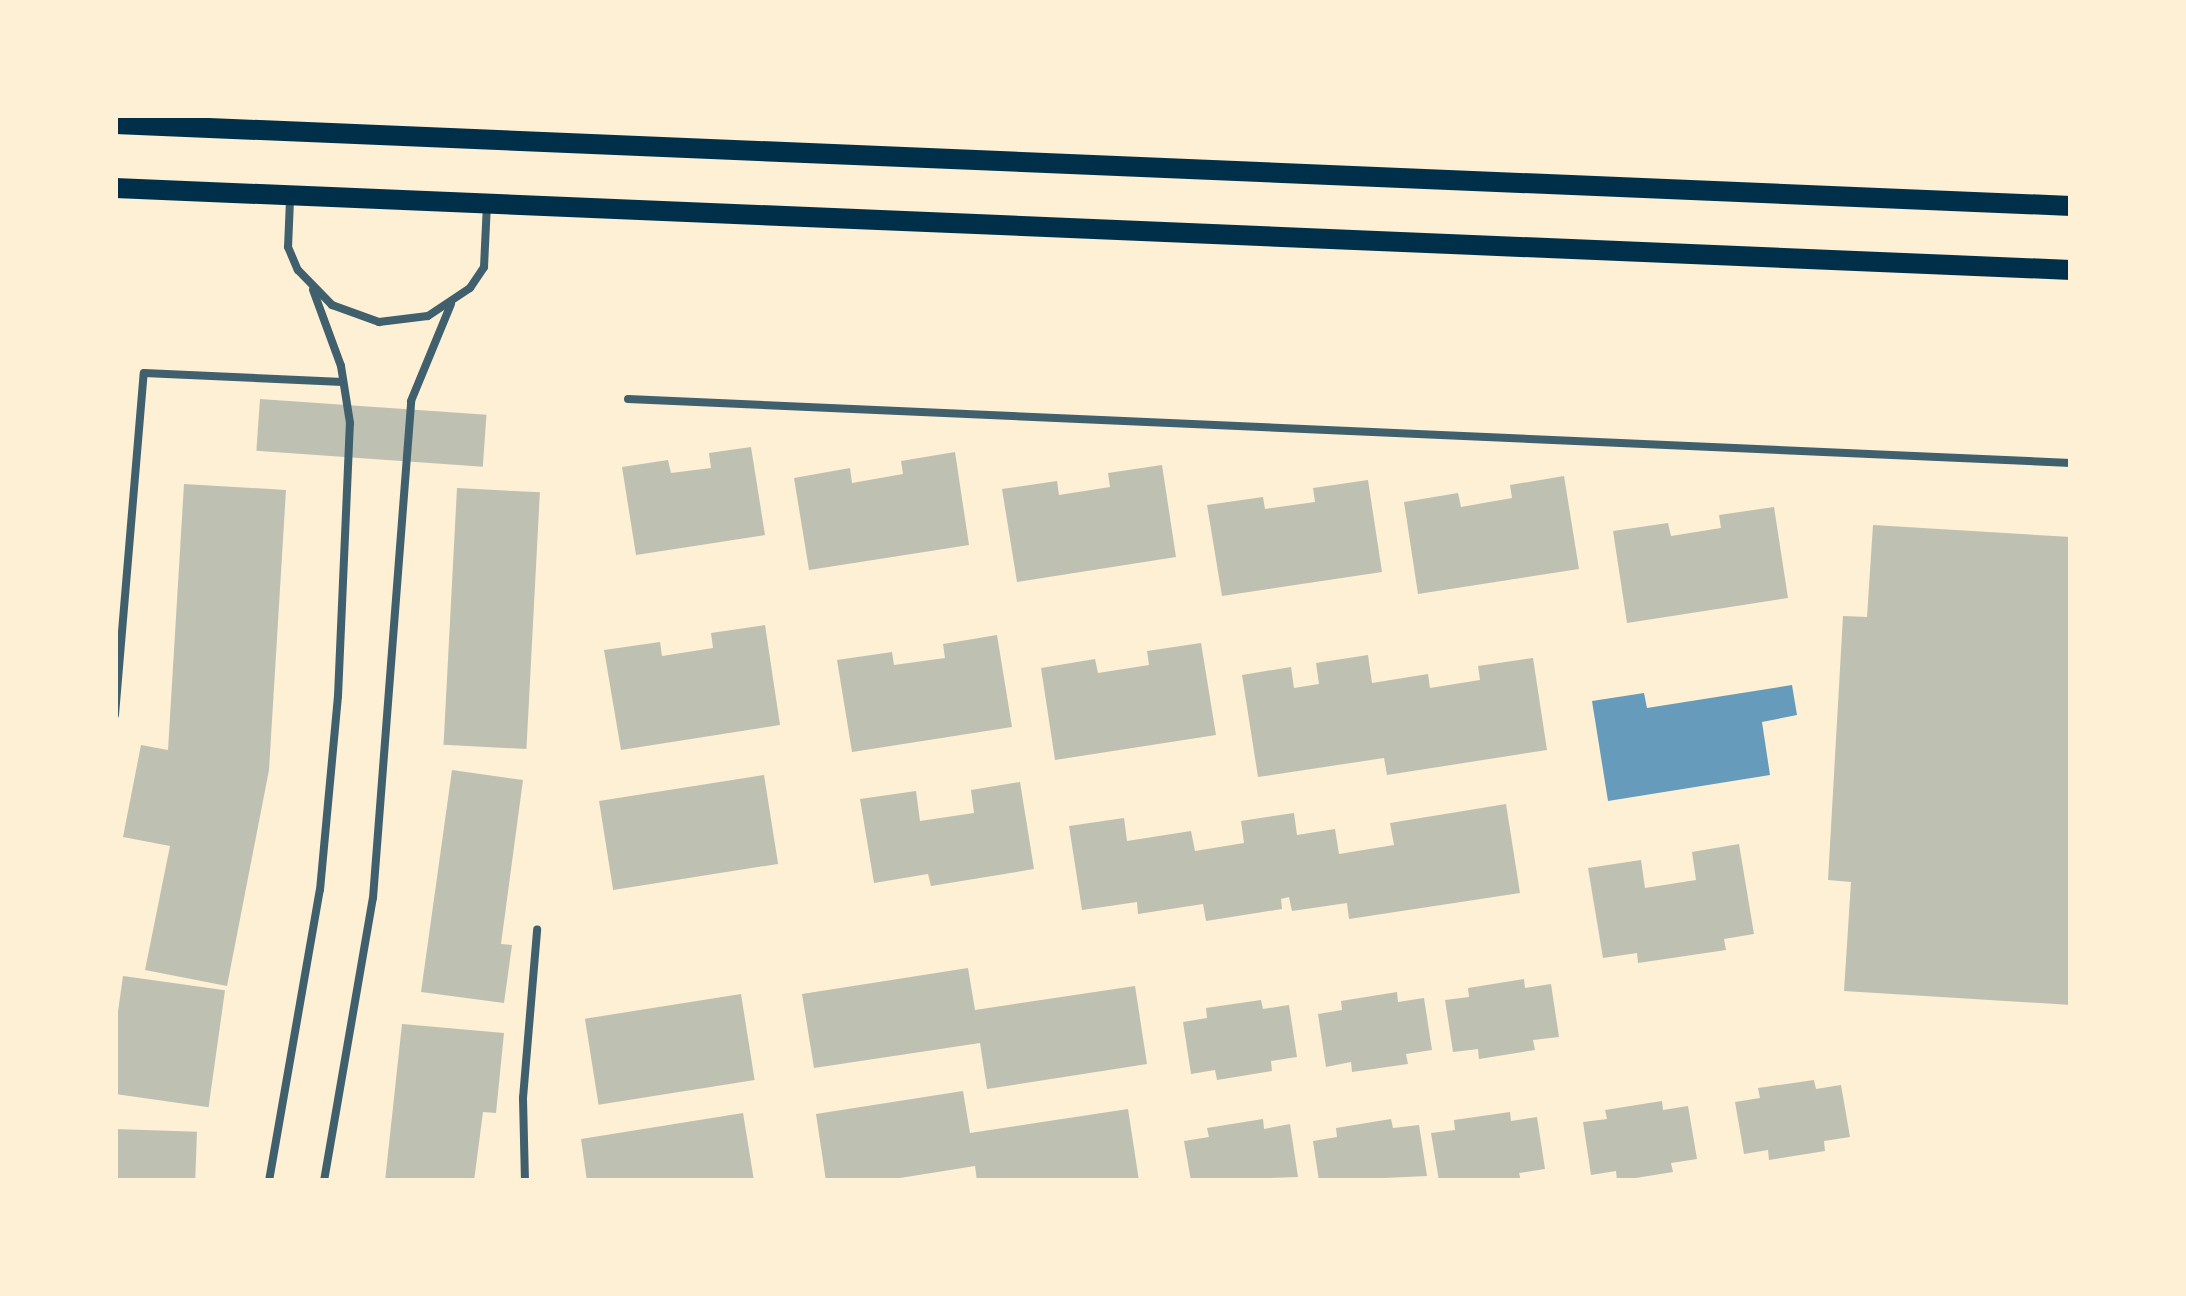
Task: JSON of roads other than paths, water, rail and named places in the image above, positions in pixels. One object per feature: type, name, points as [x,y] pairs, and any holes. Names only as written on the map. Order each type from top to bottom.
[{"type":"main road","points":[[115,124],[2071,206]]},
{"type":"main road","points":[[115,188],[2071,270]]},
{"type":"lane","points":[[270,1181],[320,890],[336,715],[350,423],[343,382],[313,290],[288,247],[290,195]]},
{"type":"lane","points":[[324,1181],[375,878],[411,401],[451,304],[484,267],[487,203]]},
{"type":"lane","points":[[313,290],[354,316],[378,322],[416,319],[451,304]]},
{"type":"lane","points":[[115,715],[144,372],[343,382]]},
{"type":"lane","points":[[628,399],[2071,462]]},
{"type":"lane","points":[[525,1181],[523,1098],[537,930]]},
{"type":"water","points":[[1792,685],[1797,715],[1762,722],[1770,775],[1608,801],[1592,701],[1644,693],[1647,708]]}]
